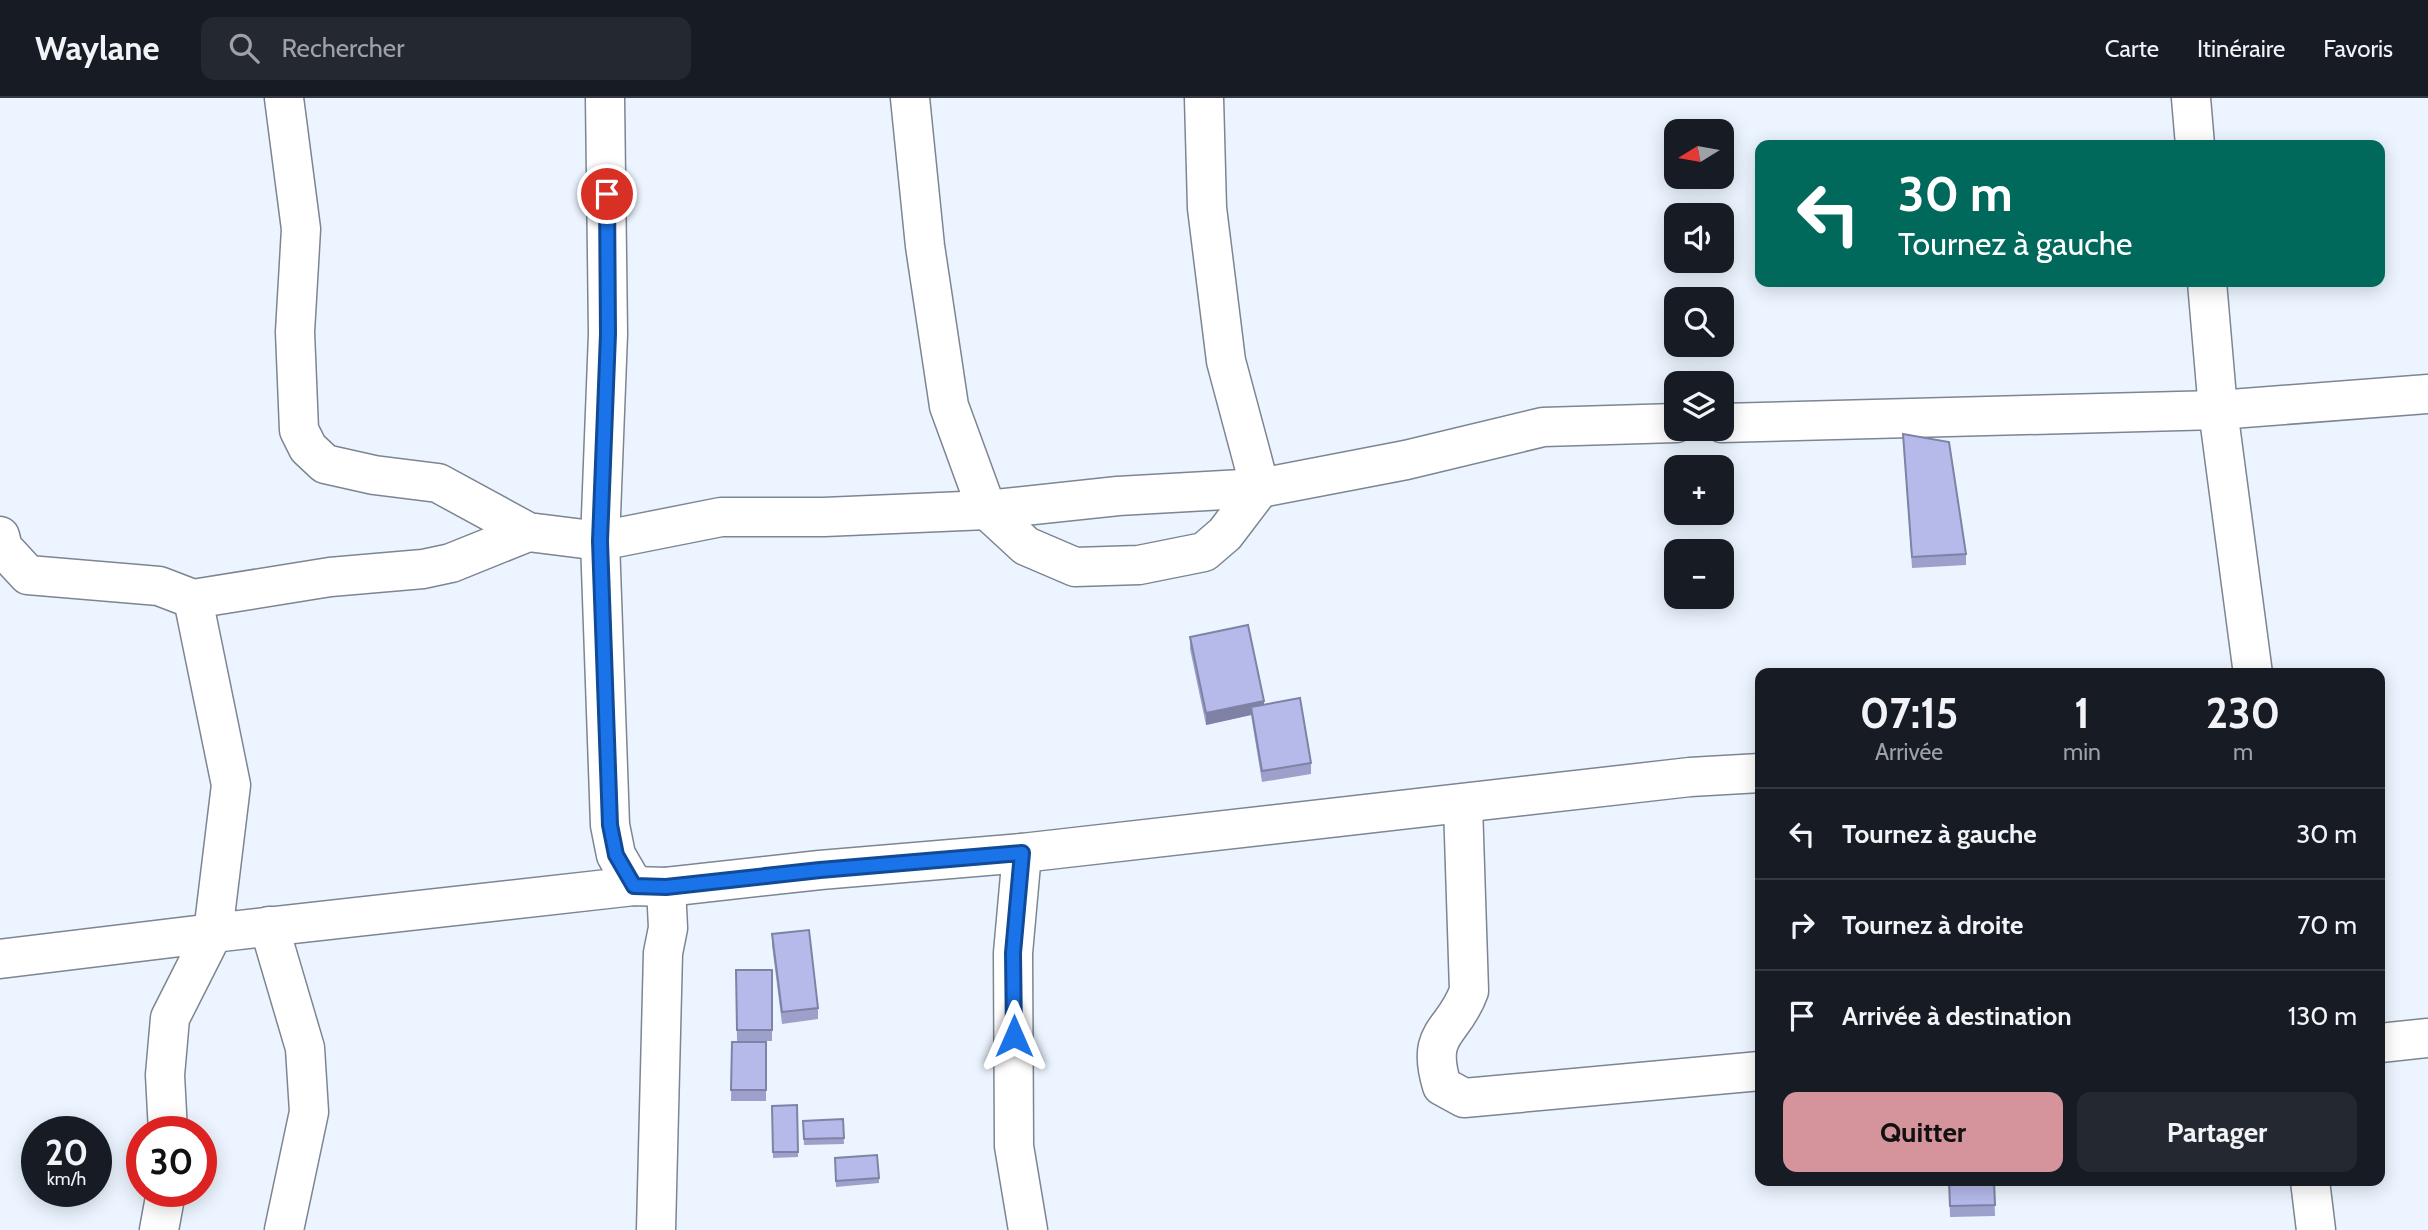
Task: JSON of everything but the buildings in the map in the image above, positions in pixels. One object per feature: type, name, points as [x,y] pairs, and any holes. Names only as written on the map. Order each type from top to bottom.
[{"type":"street","points":[[284,98],[301,229],[295,332],[299,430],[308,448],[325,464],[374,475],[438,484],[528,532],[600,541],[721,517],[824,517],[987,510],[1118,496],[1260,488],[1406,460],[1543,427],[1664,423]]},
{"type":"street","points":[[605,98],[608,334],[600,541],[610,825],[616,855],[650,887],[668,928],[663,953],[656,1230]]},
{"type":"street","points":[[910,98],[925,246],[949,406],[987,510],[1026,546],[1075,567],[1139,565],[1204,552],[1225,534],[1260,488]]},
{"type":"street","points":[[1205,98],[1207,208],[1226,361],[1260,488]]},
{"type":"street","points":[[2191,98],[2195,140]]},
{"type":"street","points":[[2207,287],[2218,410],[2252,668]]},
{"type":"street","points":[[1734,423],[2218,410],[2428,394]]},
{"type":"street","points":[[0,536],[3,548],[28,575],[159,586],[193,599],[330,577],[423,569],[451,563],[528,532]]},
{"type":"street","points":[[167,1116],[165,1075],[170,1018],[213,933],[231,785],[193,599]]},
{"type":"street","points":[[0,959],[269,926],[820,870],[1022,853],[1690,778],[1755,773]]},
{"type":"street","points":[[1463,804],[1469,991],[1464,1006],[1438,1039],[1435,1062],[1442,1086],[1464,1098],[1755,1071]]},
{"type":"street","points":[[1022,853],[1013,953],[1014,1146],[1028,1230]]},
{"type":"street","points":[[269,926],[286,994],[305,1048],[309,1112],[284,1230]]},
{"type":"street","points":[[2385,1042],[2428,1038]]},
{"type":"street","points":[[2311,1186],[2316,1230]]},
{"type":"street","points":[[159,1230],[163,1207]]},
{"type":"route","points":[[607,194],[606,441],[600,541],[610,825],[616,855],[634,886],[666,887],[820,870],[1022,853],[1013,953],[1014,1036]]}]
